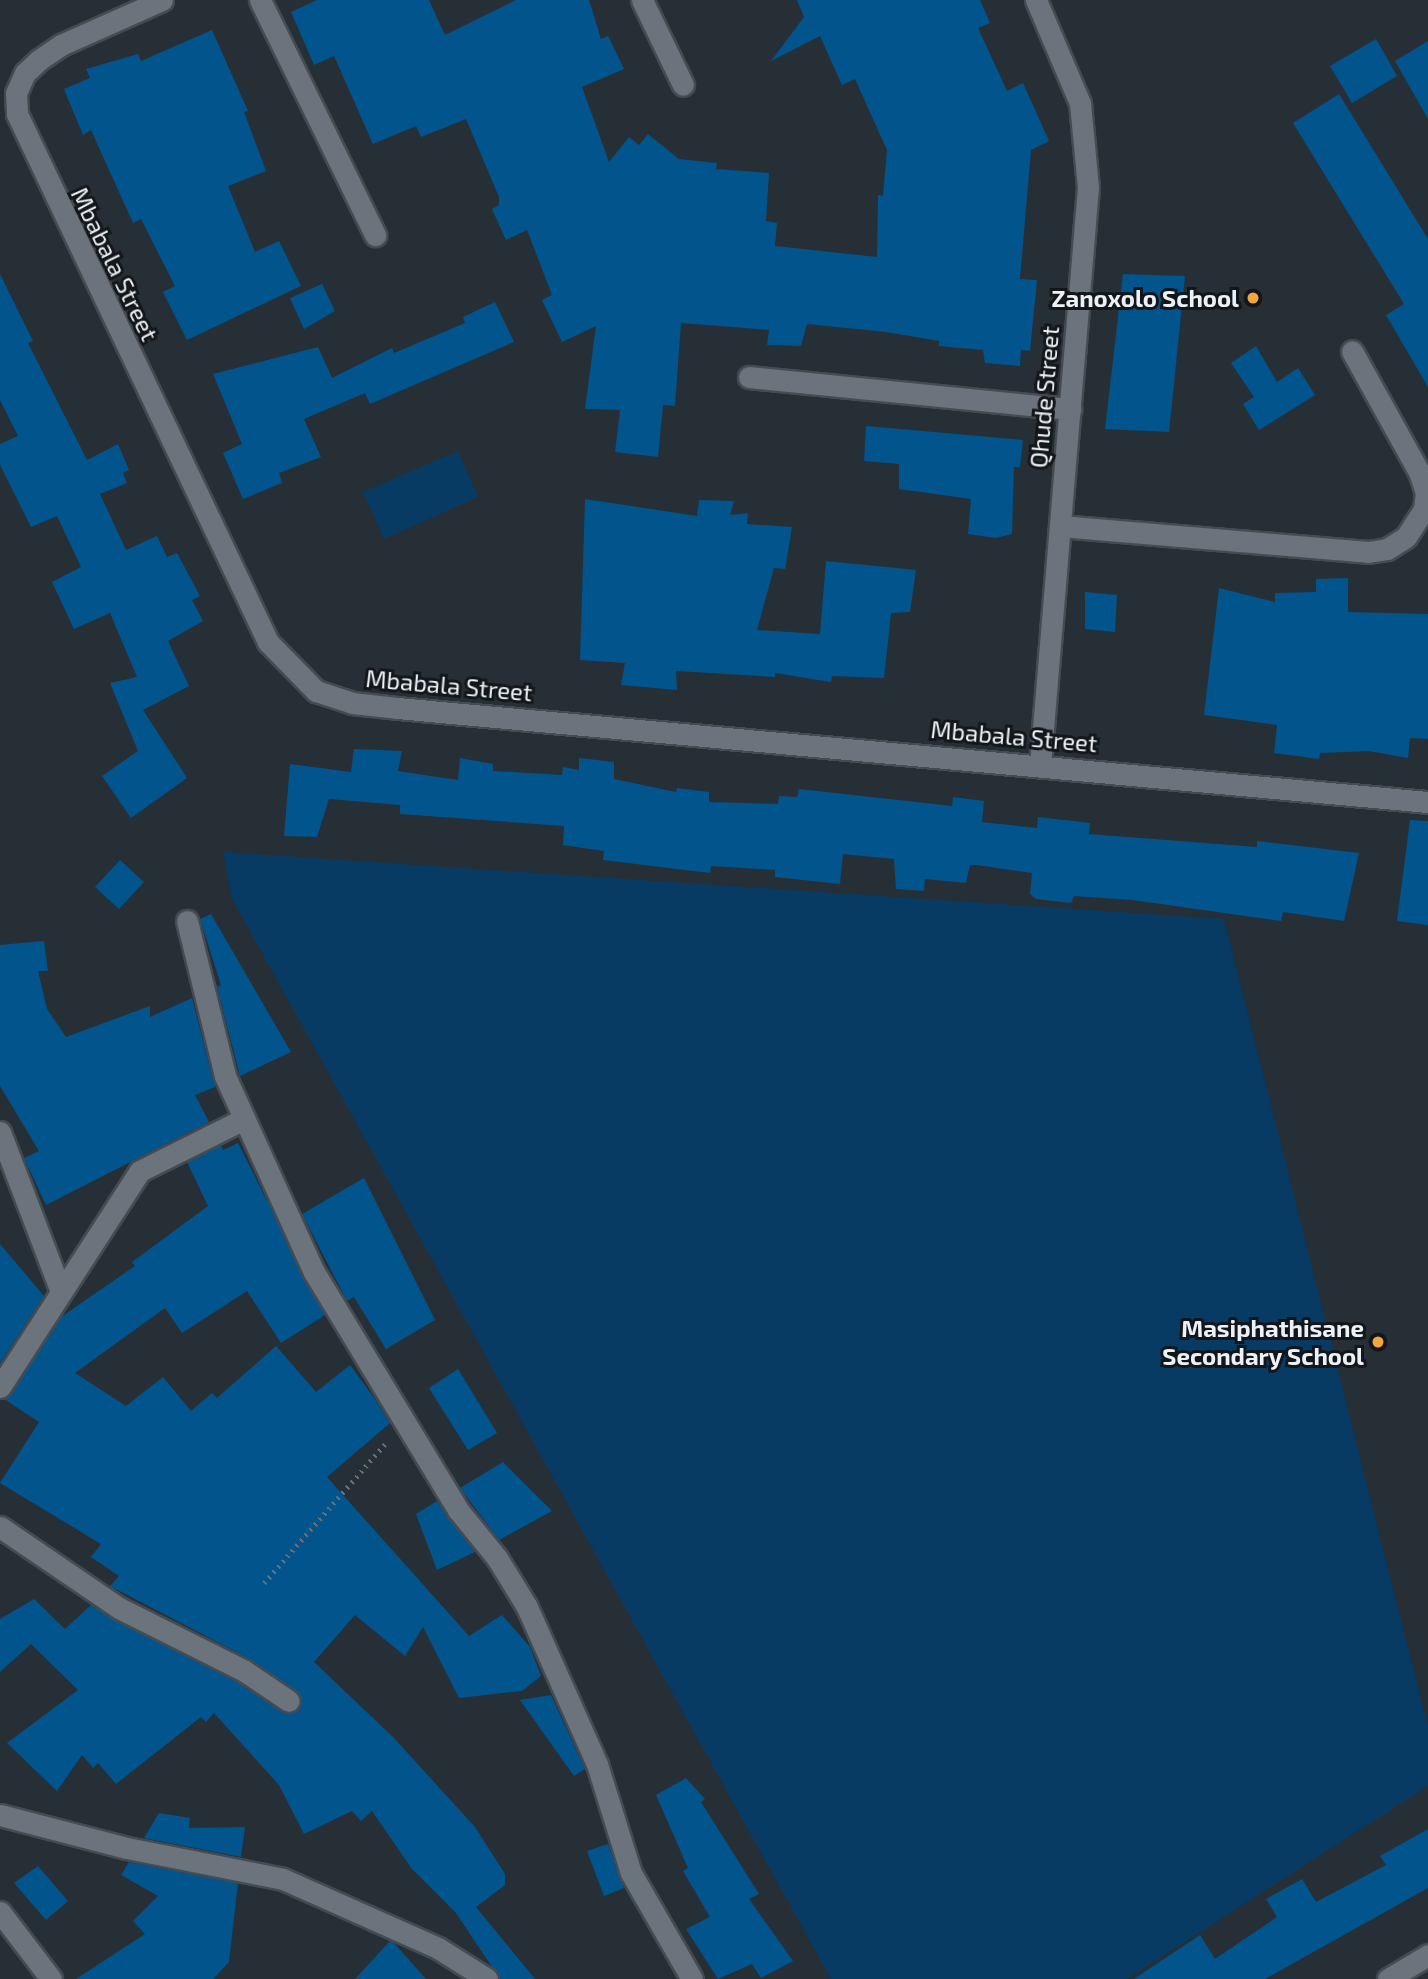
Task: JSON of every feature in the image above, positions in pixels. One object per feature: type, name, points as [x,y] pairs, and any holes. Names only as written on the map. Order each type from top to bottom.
[{"type":"street","name":"Mbabala Street","points":[[162,0],[61,46],[39,60],[25,73],[16,93],[17,114],[268,642],[299,677],[330,698],[385,707],[1428,802]]},
{"type":"street","points":[[260,0],[375,236]]},
{"type":"street","points":[[642,0],[683,85]]},
{"type":"street","name":"Qhude Street","points":[[1036,0],[1080,103],[1087,149],[1088,187],[1040,765]]},
{"type":"street","points":[[1060,527],[1367,552],[1387,549],[1416,526],[1426,493],[1419,472],[1352,351]]},
{"type":"street","points":[[749,377],[1070,409]]},
{"type":"street","points":[[187,921],[213,1039],[243,1120],[314,1272],[405,1427],[527,1607],[597,1764],[631,1873],[692,1979]]},
{"type":"street","points":[[0,1387],[140,1171],[243,1120]]},
{"type":"street","points":[[0,1132],[61,1292]]},
{"type":"street","points":[[0,1527],[119,1608],[243,1670],[289,1701]]},
{"type":"street","points":[[0,1815],[127,1848],[284,1879],[438,1948],[487,1979]]},
{"type":"street","points":[[0,1912],[51,1979]]},
{"type":"street","points":[[1388,1979],[1428,1955]]},
{"type":"path","points":[[264,1583],[372,1455],[405,1427]]},
{"type":"shaded area","points":[[458,451],[478,497],[384,539],[363,492]]},
{"type":"shaded area","points":[[223,852],[1224,919],[1428,1727],[1428,1786],[1127,1979],[831,1979],[231,897]]},
{"type":"building","points":[[317,0],[429,0],[445,35],[516,0],[589,0],[601,39],[608,36],[624,69],[582,87],[609,162],[629,137],[639,145],[648,134],[679,159],[717,163],[716,169],[769,173],[766,221],[777,223],[775,246],[877,257],[878,195],[883,196],[887,150],[855,79],[842,85],[820,36],[771,61],[804,17],[797,0],[980,0],[990,23],[978,28],[1007,91],[1023,83],[1049,141],[1031,150],[1020,279],[1037,280],[1030,351],[1021,350],[1020,366],[985,363],[983,350],[939,346],[939,341],[886,332],[807,324],[801,346],[767,345],[769,330],[681,323],[675,406],[663,405],[658,457],[615,452],[620,410],[585,409],[596,326],[562,342],[542,300],[552,295],[527,230],[506,240],[492,209],[499,205],[499,197],[466,119],[421,137],[416,126],[373,144],[334,56],[314,65],[291,12]]},
{"type":"building","points":[[212,30],[248,111],[244,112],[266,171],[228,186],[255,252],[279,241],[301,286],[187,340],[163,292],[175,286],[141,219],[133,223],[91,130],[83,135],[64,89],[90,78],[86,69],[138,54],[141,61]]},
{"type":"building","points":[[1376,39],[1397,76],[1352,103],[1330,66]]},
{"type":"building","points":[[1428,41],[1428,119],[1395,61]]},
{"type":"building","points":[[1339,94],[1428,239],[1428,387],[1386,315],[1404,304],[1293,123]]},
{"type":"building","points":[[0,274],[33,341],[28,343],[87,460],[118,444],[129,470],[123,473],[127,483],[100,494],[126,550],[157,536],[167,557],[177,553],[200,596],[192,600],[203,621],[168,641],[189,686],[143,710],[187,778],[131,818],[102,776],[138,751],[110,683],[137,677],[110,613],[74,629],[52,582],[81,567],[57,516],[31,527],[0,465],[0,444],[18,436],[0,400]]},
{"type":"building","points":[[1123,274],[1185,276],[1169,432],[1105,429]]},
{"type":"building","points":[[322,284],[335,311],[304,329],[290,298]]},
{"type":"building","points":[[495,302],[514,342],[370,404],[365,393],[304,419],[321,457],[279,473],[282,483],[243,499],[223,453],[242,444],[213,374],[318,347],[332,378],[392,348],[394,353],[465,323],[463,317]]},
{"type":"building","points":[[1256,346],[1277,382],[1298,368],[1315,395],[1259,430],[1243,404],[1254,397],[1231,363]]},
{"type":"building","points":[[866,426],[1023,440],[1020,467],[1014,467],[1012,534],[996,538],[968,534],[971,499],[899,489],[899,464],[864,461]]},
{"type":"building","points":[[585,499],[697,516],[699,500],[734,501],[730,515],[748,513],[747,524],[792,527],[785,569],[774,568],[757,630],[820,634],[826,561],[916,570],[910,612],[891,613],[884,678],[832,676],[831,682],[775,673],[775,677],[676,671],[677,690],[621,685],[625,663],[580,660]]},
{"type":"building","points":[[1348,578],[1348,612],[1428,614],[1428,739],[1410,738],[1408,758],[1369,751],[1320,753],[1319,759],[1274,753],[1277,725],[1204,715],[1219,588],[1275,602],[1275,593],[1316,592],[1316,579]]},
{"type":"building","points":[[1085,592],[1117,595],[1115,632],[1085,629]]},
{"type":"building","points":[[354,749],[402,751],[398,771],[458,780],[460,758],[493,764],[493,771],[562,775],[563,767],[579,770],[579,758],[614,762],[614,779],[676,792],[677,788],[709,792],[709,802],[778,804],[779,796],[797,797],[799,789],[952,806],[953,797],[984,801],[982,822],[1037,828],[1038,817],[1090,823],[1089,834],[1257,847],[1257,841],[1359,853],[1344,921],[1283,912],[1281,921],[1132,900],[1074,896],[1071,903],[1036,899],[1030,894],[1032,873],[976,865],[970,865],[966,883],[925,879],[924,891],[896,889],[894,859],[843,854],[840,884],[775,877],[775,870],[711,866],[710,873],[603,860],[604,851],[563,845],[564,826],[400,814],[400,805],[329,799],[317,837],[284,836],[290,764],[351,772]]},
{"type":"building","points":[[1410,820],[1428,821],[1428,925],[1397,921]]},
{"type":"building","points":[[120,860],[144,882],[119,909],[95,887]]},
{"type":"building","points":[[211,914],[291,1052],[240,1076],[217,987],[221,985],[200,919]]},
{"type":"building","points":[[44,941],[48,971],[38,971],[47,1009],[66,1037],[150,1006],[150,1017],[192,998],[215,1087],[195,1095],[209,1122],[46,1205],[24,1158],[39,1151],[0,1086],[0,945]]},
{"type":"building","points":[[238,1143],[325,1315],[281,1343],[247,1291],[182,1333],[165,1308],[75,1373],[126,1406],[163,1377],[191,1411],[212,1393],[217,1398],[276,1346],[316,1392],[350,1365],[390,1423],[327,1477],[469,1636],[502,1615],[530,1647],[541,1676],[522,1691],[459,1698],[423,1627],[405,1656],[355,1615],[314,1662],[393,1737],[475,1827],[505,1874],[505,1885],[476,1907],[535,1979],[500,1979],[456,1913],[412,1869],[372,1811],[361,1821],[352,1811],[304,1834],[279,1785],[214,1713],[206,1722],[201,1717],[116,1784],[98,1763],[93,1768],[82,1755],[57,1791],[7,1743],[78,1690],[31,1644],[0,1672],[0,1619],[34,1599],[65,1629],[91,1605],[236,1681],[282,1712],[294,1713],[300,1708],[297,1691],[250,1659],[110,1586],[119,1576],[91,1557],[101,1544],[0,1483],[39,1422],[4,1399],[61,1317],[135,1266],[132,1262],[208,1206],[187,1162],[221,1145],[223,1150]]},
{"type":"building","points":[[364,1178],[435,1320],[386,1349],[354,1297],[347,1301],[302,1214]]},
{"type":"building","points":[[0,1244],[44,1296],[0,1363]]},
{"type":"building","points":[[458,1369],[497,1433],[468,1450],[429,1388]]},
{"type":"building","points":[[503,1462],[552,1511],[499,1540],[460,1488]]},
{"type":"building","points":[[437,1501],[475,1552],[437,1570],[416,1514]]},
{"type":"building","points":[[551,1695],[585,1769],[574,1776],[520,1700]]},
{"type":"building","points":[[686,1778],[705,1799],[701,1802],[759,1894],[749,1899],[793,1961],[761,1978],[752,1964],[718,1979],[686,1929],[710,1917],[683,1871],[688,1868],[656,1795]]},
{"type":"building","points":[[159,1813],[190,1818],[189,1828],[245,1827],[241,1857],[144,1838]]},
{"type":"building","points":[[1428,1829],[1428,1888],[1265,1979],[1134,1979],[1200,1935],[1215,1959],[1277,1917],[1266,1899],[1302,1879],[1316,1902],[1386,1865],[1380,1856]]},
{"type":"building","points":[[608,1844],[624,1888],[604,1896],[587,1851]]},
{"type":"building","points":[[129,1862],[238,1883],[229,1962],[213,1979],[76,1979],[145,1934],[133,1921],[158,1896],[121,1875]]},
{"type":"building","points":[[38,1866],[68,1901],[46,1920],[14,1883]]},
{"type":"building","points":[[390,1941],[394,1943],[426,1979],[355,1979]]},
{"type":"place","name":"Zanoxolo School","points":[[1253,298]]},
{"type":"place","name":"Masiphathisane Secondary School","points":[[1378,1342]]}]
